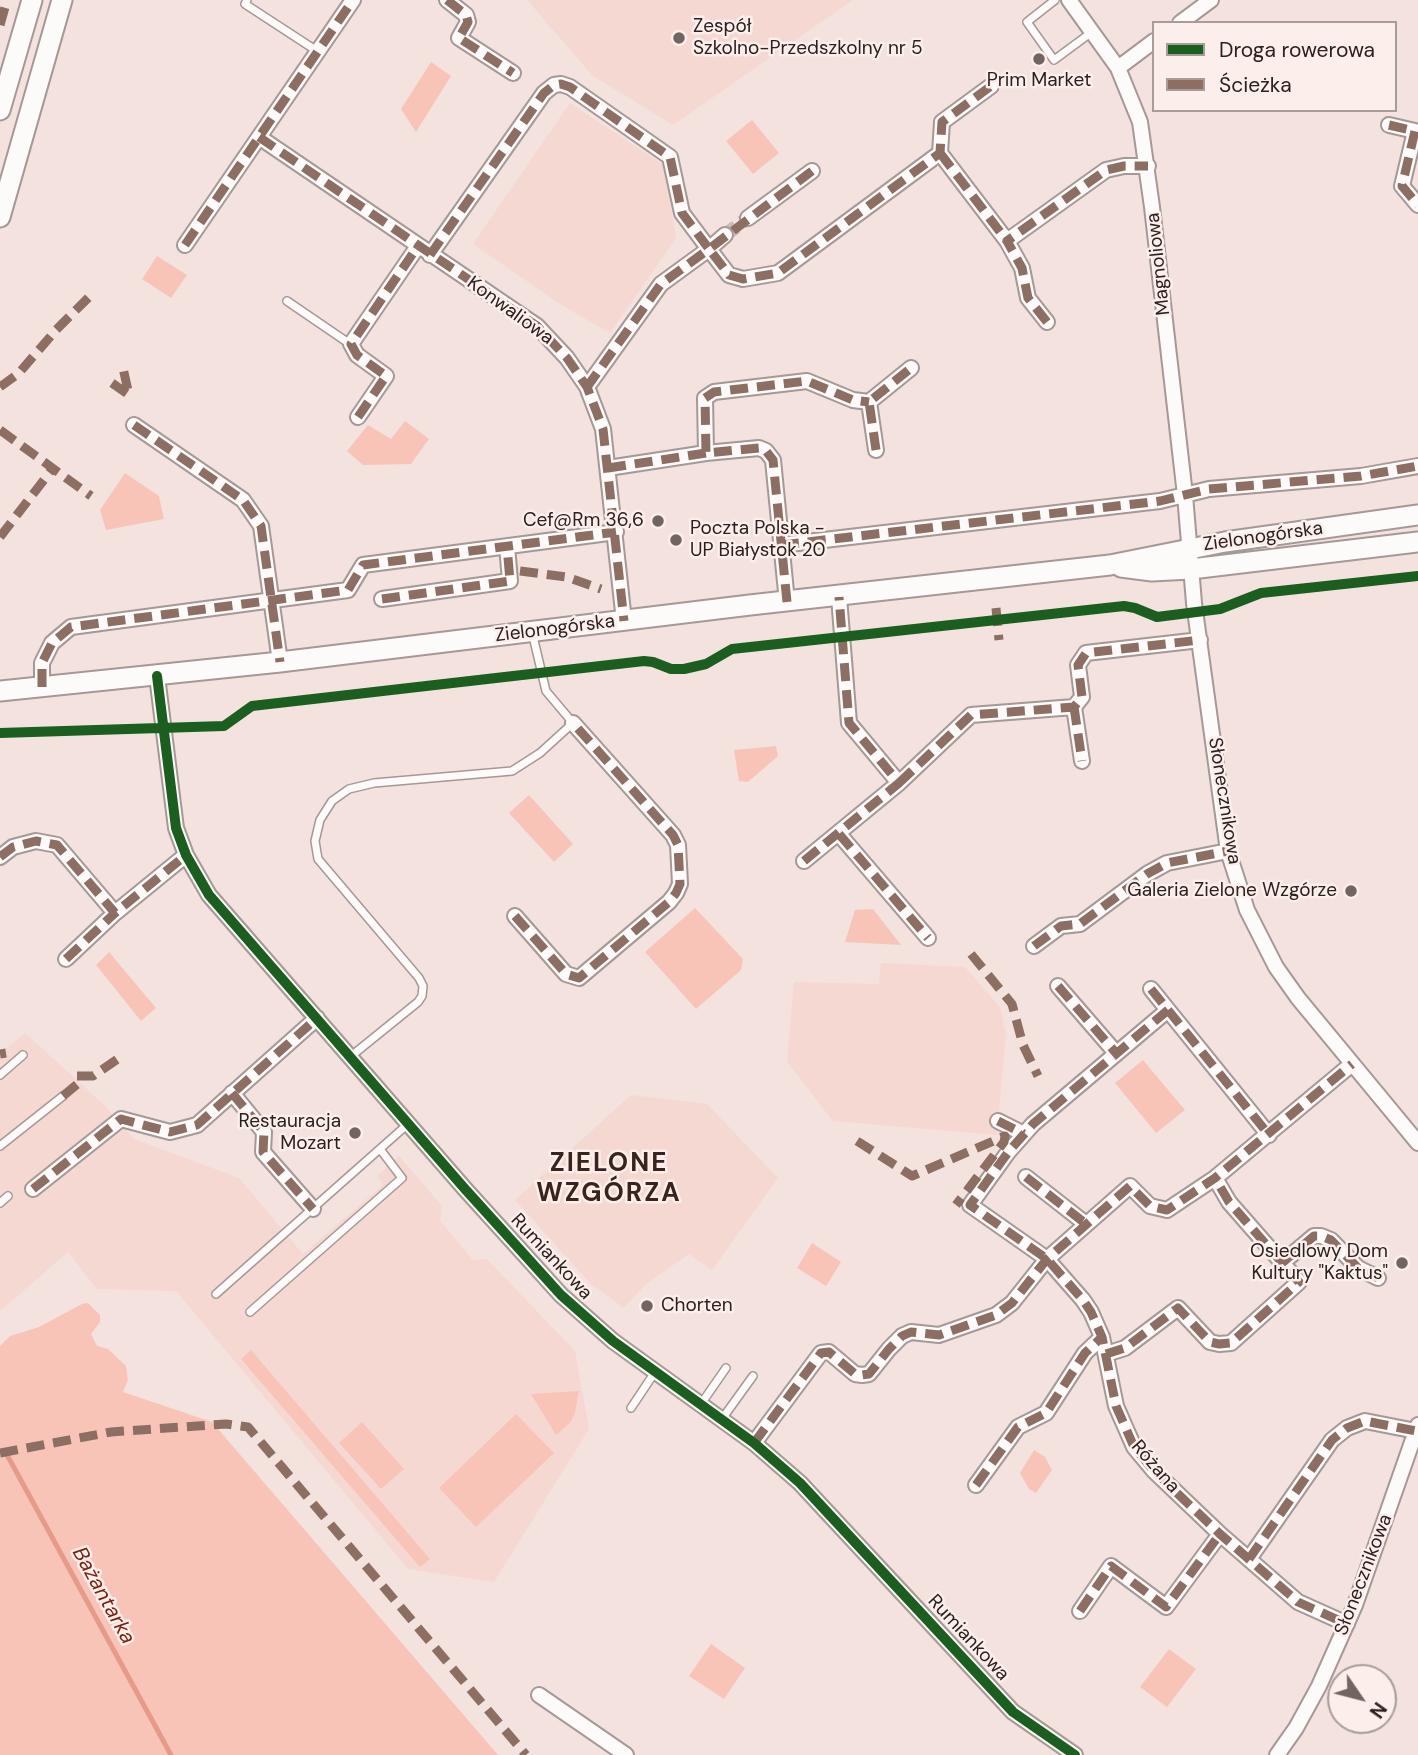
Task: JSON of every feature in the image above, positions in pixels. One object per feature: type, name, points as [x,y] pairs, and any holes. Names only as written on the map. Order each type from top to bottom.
[{"type":"street","points":[[0,110],[32,0]]},
{"type":"street","points":[[0,217],[62,0]]},
{"type":"street","points":[[185,245],[353,0]]},
{"type":"street","points":[[447,0],[466,15],[468,22],[459,38],[513,73]]},
{"type":"street","name":"Magnoliowa","points":[[1069,0],[1118,68],[1140,122],[1148,166],[1191,569]]},
{"type":"street","points":[[1183,21],[1211,0]]},
{"type":"street","points":[[1118,68],[1152,42]]},
{"type":"street","points":[[430,255],[544,93],[554,85],[570,87],[670,157],[682,213],[733,278],[778,273],[940,153]]},
{"type":"street","points":[[990,86],[942,122],[940,153],[1007,241],[1022,268],[1028,298],[1047,322]]},
{"type":"street","points":[[1389,125],[1415,131],[1402,186],[1418,205]]},
{"type":"street","name":"Konwaliowa","points":[[259,137],[537,326],[567,358],[587,387],[603,429],[624,621]]},
{"type":"street","points":[[1007,241],[1106,170],[1124,166],[1148,166]]},
{"type":"street","points":[[748,218],[812,171]]},
{"type":"street","points":[[587,387],[661,284],[725,236]]},
{"type":"street","points":[[358,417],[387,376],[357,355],[351,344],[418,246]]},
{"type":"street","points":[[706,453],[703,404],[713,391],[807,381],[853,400],[869,402],[911,368]]},
{"type":"street","points":[[869,402],[876,450]]},
{"type":"street","points":[[134,425],[243,500],[261,526],[280,662]]},
{"type":"street","points":[[608,468],[759,448],[771,456],[787,601]]},
{"type":"street","points":[[780,545],[1160,501],[1209,489],[1361,476],[1418,466]]},
{"type":"street","name":"Zielonogórska","points":[[0,691],[157,676],[1110,565],[1190,548],[1418,515]]},
{"type":"street","points":[[42,687],[42,663],[52,643],[71,627],[270,598],[348,590],[363,565],[616,532]]},
{"type":"street","name":"Zielonogórska","points":[[1110,565],[1152,571],[1191,569],[1418,542]]},
{"type":"street","points":[[382,599],[510,581],[507,546]]},
{"type":"street","name":"Słonecznikowa","points":[[1191,569],[1228,851],[1247,910],[1276,967],[1418,1143]]},
{"type":"street","points":[[839,597],[849,723],[899,783]]},
{"type":"street","points":[[804,861],[899,783],[971,715],[1074,706],[1082,697],[1079,665],[1086,653],[1200,640]]},
{"type":"street","name":"Rumiankowa","points":[[157,676],[176,828],[186,855],[209,895],[561,1295],[613,1341],[754,1443],[800,1483],[1013,1712],[1075,1755]]},
{"type":"street","points":[[1074,706],[1082,761]]},
{"type":"street","points":[[515,916],[566,974],[579,978],[669,902],[680,884],[678,845],[673,835],[573,723]]},
{"type":"street","points":[[839,834],[928,938]]},
{"type":"street","points":[[0,858],[13,847],[36,841],[57,845],[115,913]]},
{"type":"street","points":[[1034,946],[1060,926],[1080,924],[1147,874],[1167,863],[1228,851]]},
{"type":"street","points":[[66,959],[115,913],[186,855]]},
{"type":"street","points":[[1058,986],[1116,1053]]},
{"type":"street","points":[[1151,989],[1269,1135]]},
{"type":"street","points":[[998,1121],[1024,1134],[1168,1010]]},
{"type":"street","points":[[33,1189],[121,1119],[170,1132],[197,1125],[317,1018]]},
{"type":"street","points":[[754,1443],[821,1353],[829,1352],[855,1374],[869,1374],[902,1336],[911,1332],[939,1335],[996,1315],[1012,1303],[1047,1259],[1130,1186],[1150,1206],[1167,1210],[1215,1178],[1352,1064]]},
{"type":"street","points":[[232,1093],[264,1132],[263,1152],[313,1209]]},
{"type":"street","name":"Różana","points":[[1024,1134],[970,1205],[1047,1259],[1083,1300],[1102,1337],[1116,1406],[1134,1447],[1154,1471],[1220,1534],[1298,1602],[1347,1624]]},
{"type":"street","points":[[1026,1177],[1086,1224]]},
{"type":"street","points":[[1106,1354],[1125,1348],[1178,1308],[1210,1342],[1231,1343],[1299,1282],[1229,1202],[1215,1178]]},
{"type":"street","points":[[1282,1263],[1314,1236],[1321,1236],[1331,1240],[1358,1268],[1378,1278]]},
{"type":"street","points":[[976,1485],[1018,1427],[1046,1413],[1085,1353],[1102,1337]]},
{"type":"street","points":[[1249,1559],[1332,1440],[1347,1428],[1364,1421],[1417,1428]]},
{"type":"street","name":"Słonecznikowa","points":[[1277,1755],[1296,1728],[1319,1686],[1347,1624],[1417,1428]]},
{"type":"street","points":[[1080,1611],[1111,1566],[1166,1607],[1220,1534]]},
{"type":"street","points":[[539,1695],[626,1755]]},
{"type":"lane","points":[[247,0],[245,4],[317,51]]},
{"type":"lane","points":[[1055,0],[1027,22],[1054,60],[1091,32]]},
{"type":"lane","points":[[287,301],[351,344]]},
{"type":"lane","points":[[350,1056],[418,1002],[423,986],[318,859],[315,841],[320,820],[332,801],[349,789],[374,783],[512,771],[540,753],[573,723],[546,691],[532,632]]},
{"type":"lane","points":[[0,1075],[23,1055]]},
{"type":"lane","points":[[0,1146],[62,1096]]},
{"type":"lane","points":[[216,1294],[408,1124]]},
{"type":"lane","points":[[250,1312],[402,1178],[380,1149]]},
{"type":"lane","points":[[0,1203],[8,1196]]},
{"type":"lane","points":[[701,1404],[726,1368]]},
{"type":"lane","points":[[631,1408],[655,1372]]},
{"type":"lane","points":[[722,1419],[752,1376]]},
{"type":"shaded area","name":"Zespół Szkolno-Przedszkolny nr 5","points":[[527,0],[853,0],[673,125],[593,76]]},
{"type":"shaded area","points":[[431,62],[451,76],[416,132],[401,109]]},
{"type":"shaded area","points":[[570,103],[664,165],[676,238],[610,333],[563,306],[473,244]]},
{"type":"shaded area","points":[[752,120],[779,153],[753,174],[726,141]]},
{"type":"shaded area","points":[[157,256],[187,275],[171,298],[142,279]]},
{"type":"shaded area","points":[[405,421],[429,439],[411,464],[363,465],[347,451],[368,425],[391,439]]},
{"type":"shaded area","points":[[125,473],[159,496],[164,519],[106,530],[100,510]]},
{"type":"shaded area","points":[[776,746],[778,756],[748,782],[739,781],[734,750]]},
{"type":"shaded area","points":[[529,795],[573,844],[554,862],[509,813]]},
{"type":"shaded area","points":[[695,908],[743,959],[741,970],[696,1009],[645,952]]},
{"type":"shaded area","points":[[873,909],[901,945],[845,942],[855,910]]},
{"type":"shaded area","points":[[109,952],[156,1008],[141,1021],[96,965]]},
{"type":"shaded area","points":[[881,963],[965,967],[1000,1007],[1006,1033],[997,1135],[833,1121],[787,1062],[794,982],[879,984]]},
{"type":"shaded area","points":[[25,1033],[102,1103],[134,1139],[239,1178],[303,1254],[383,1185],[377,1176],[399,1156],[442,1206],[440,1221],[473,1260],[487,1259],[575,1351],[589,1429],[494,1582],[408,1569],[176,1291],[97,1289],[68,1252],[0,1311],[0,1054]]},
{"type":"shaded area","points":[[1143,1060],[1185,1110],[1156,1133],[1115,1083]]},
{"type":"shaded area","points":[[631,1095],[707,1104],[778,1178],[712,1270],[689,1254],[646,1284],[624,1308],[590,1283],[515,1200]]},
{"type":"shaded area","points":[[812,1243],[841,1262],[826,1286],[797,1268]]},
{"type":"shaded area","points":[[88,1303],[100,1315],[100,1322],[91,1334],[97,1346],[108,1349],[126,1366],[128,1380],[123,1392],[212,1422],[498,1755],[0,1755],[0,1346],[10,1336],[39,1327]]},
{"type":"shaded area","points":[[251,1350],[430,1559],[420,1567],[241,1359]]},
{"type":"shaded area","points":[[579,1391],[575,1413],[570,1423],[556,1435],[531,1394]]},
{"type":"shaded area","points":[[516,1414],[554,1453],[476,1527],[439,1488]]},
{"type":"shaded area","points":[[362,1422],[404,1469],[381,1489],[339,1443]]},
{"type":"shaded area","points":[[1034,1450],[1045,1457],[1052,1470],[1036,1493],[1029,1489],[1020,1473]]},
{"type":"shaded area","points":[[711,1644],[745,1668],[724,1699],[689,1676]]},
{"type":"shaded area","points":[[1169,1649],[1196,1669],[1167,1707],[1140,1687]]},
{"type":"waterway","name":"Bażantarka","points":[[6,1453],[171,1755]]},
{"type":"tunnel","points":[[725,235],[748,218]]},
{"type":"marked path","points":[[0,25],[7,0]]},
{"type":"marked path","points":[[185,245],[353,0]]},
{"type":"marked path","points":[[447,0],[466,15],[468,22],[459,38],[513,73]]},
{"type":"marked path","points":[[430,255],[544,93],[554,85],[570,87],[670,157],[682,213],[709,249],[661,284],[587,387]]},
{"type":"marked path","points":[[812,171],[709,249],[729,275],[743,279],[778,273],[940,153],[942,122],[991,86]]},
{"type":"marked path","points":[[1389,125],[1415,131],[1402,186],[1418,205]]},
{"type":"marked path","points":[[259,137],[537,326],[567,358],[587,387],[603,429],[624,621]]},
{"type":"marked path","points":[[940,153],[1007,241]]},
{"type":"marked path","points":[[1047,322],[1028,298],[1022,268],[1007,241],[1106,170],[1124,166],[1148,166]]},
{"type":"marked path","points":[[358,417],[386,376],[357,355],[351,344],[418,246]]},
{"type":"marked path","points":[[0,387],[19,373],[89,297]]},
{"type":"marked path","points":[[112,383],[129,395],[123,368]]},
{"type":"marked path","points":[[876,450],[869,402],[911,368]]},
{"type":"marked path","points":[[787,602],[773,460],[766,451],[759,448],[706,453],[705,398],[714,392],[807,381],[853,400],[869,402]]},
{"type":"marked path","points":[[134,425],[243,500],[261,526],[280,662]]},
{"type":"marked path","points":[[0,430],[91,496]]},
{"type":"marked path","points":[[608,468],[706,453]]},
{"type":"marked path","points":[[781,545],[1160,501],[1209,489],[1361,476],[1418,466]]},
{"type":"marked path","points":[[0,537],[53,468]]},
{"type":"marked path","points":[[42,687],[42,663],[52,643],[71,627],[348,590],[363,565],[616,532]]},
{"type":"marked path","points":[[382,599],[510,581],[507,546]]},
{"type":"marked path","points":[[520,571],[567,577],[601,589]]},
{"type":"marked path","points":[[804,861],[899,783],[849,723],[839,597]]},
{"type":"marked path","points":[[996,608],[999,640]]},
{"type":"marked path","points":[[899,783],[971,715],[1074,707],[1082,697],[1078,665],[1086,653],[1200,640]]},
{"type":"marked path","points":[[1074,707],[1082,761]]},
{"type":"marked path","points":[[515,916],[566,974],[579,978],[669,902],[680,884],[678,845],[673,835],[573,723]]},
{"type":"marked path","points":[[839,834],[928,938]]},
{"type":"marked path","points":[[0,857],[13,847],[36,841],[57,845],[115,913],[186,855]]},
{"type":"marked path","points":[[1034,946],[1061,926],[1080,924],[1147,874],[1167,863],[1228,851]]},
{"type":"marked path","points":[[66,959],[115,913]]},
{"type":"marked path","points":[[971,954],[1012,1004],[1023,1045],[1038,1076]]},
{"type":"marked path","points":[[1058,986],[1116,1053]]},
{"type":"marked path","points":[[1151,989],[1269,1135]]},
{"type":"marked path","points":[[1168,1010],[1033,1124],[1009,1151],[970,1205],[1047,1259],[1083,1300],[1102,1337],[1116,1406],[1134,1447],[1154,1471],[1220,1534],[1298,1602],[1347,1624]]},
{"type":"marked path","points":[[33,1189],[121,1119],[170,1132],[197,1125],[317,1018]]},
{"type":"marked path","points":[[0,1054],[6,1053]]},
{"type":"marked path","points":[[77,1076],[93,1076],[122,1056]]},
{"type":"marked path","points":[[754,1443],[821,1353],[829,1352],[855,1374],[869,1374],[902,1336],[911,1332],[939,1335],[996,1315],[1012,1303],[1047,1259],[1130,1186],[1150,1206],[1167,1210],[1215,1178],[1352,1064]]},
{"type":"marked path","points":[[63,1096],[81,1081]]},
{"type":"marked path","points":[[232,1093],[264,1132],[263,1152],[313,1209]]},
{"type":"marked path","points":[[998,1121],[1024,1134]]},
{"type":"marked path","points":[[857,1141],[912,1176],[1005,1136],[1004,1142],[956,1205]]},
{"type":"marked path","points":[[1026,1177],[1086,1224]]},
{"type":"marked path","points":[[1106,1354],[1125,1348],[1178,1308],[1210,1342],[1231,1343],[1299,1282],[1229,1202],[1215,1178]]},
{"type":"marked path","points":[[1282,1263],[1314,1236],[1321,1236],[1331,1240],[1358,1268],[1378,1278]]},
{"type":"marked path","points":[[976,1485],[1018,1427],[1046,1413],[1085,1353],[1102,1337]]},
{"type":"marked path","points":[[1249,1559],[1332,1440],[1347,1428],[1365,1421],[1416,1431]]},
{"type":"marked path","points":[[0,1453],[111,1432],[226,1424],[248,1427],[526,1755]]},
{"type":"marked path","points":[[1080,1611],[1111,1566],[1166,1607],[1220,1534]]},
{"type":"cycle path","points":[[0,733],[224,726],[252,706],[644,661],[671,669],[684,669],[706,664],[732,649],[1124,606],[1157,617],[1220,609],[1261,593],[1418,576]]},
{"type":"cycle path","points":[[157,676],[176,828],[186,855],[209,895],[561,1295],[613,1341],[754,1443],[800,1483],[1013,1712],[1075,1755]]},
{"type":"place","name":"Zespół Szkolno-Przedszkolny nr 5","points":[[679,38]]},
{"type":"place","name":"Prim Market","points":[[1039,59]]},
{"type":"place","name":"Cef@Rm 36,6","points":[[658,521]]},
{"type":"place","name":"Poczta Polska - UP Białystok 20","points":[[676,540]]},
{"type":"place","name":"Galeria Zielone Wzgórze","points":[[1351,891]]},
{"type":"place","name":"Restauracja Mozart","points":[[355,1133]]},
{"type":"place","name":"Osiedlowy Dom Kultury \"Kaktus\"","points":[[1402,1263]]},
{"type":"place","name":"Chorten","points":[[647,1306]]},
{"type":"district","name":"ZIELONE WZGÓRZA","points":[[609,1179]]}]
